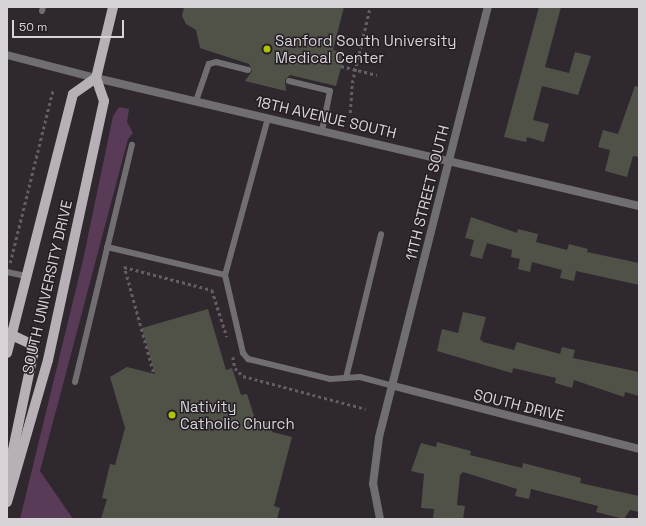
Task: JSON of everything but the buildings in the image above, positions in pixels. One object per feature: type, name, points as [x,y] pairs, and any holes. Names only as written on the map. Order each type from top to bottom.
[{"type":"main road","points":[[96,78],[113,7]]},
{"type":"main road","name":"SOUTH UNIVERSITY DRIVE","points":[[7,353],[10,335],[74,94],[96,78],[104,101],[48,360],[7,502]]},
{"type":"main road","points":[[7,478],[33,355],[31,344],[10,335]]},
{"type":"street","name":"11TH STREET SOUTH","points":[[380,519],[374,484],[379,437],[394,386],[488,7]]},
{"type":"street","name":"18TH AVENUE SOUTH","points":[[7,55],[96,78],[639,206]]},
{"type":"street","name":"SOUTH DRIVE","points":[[394,386],[639,449]]},
{"type":"lane","points":[[196,101],[209,64],[216,62],[248,70]]},
{"type":"lane","points":[[289,81],[330,91],[322,131]]},
{"type":"lane","points":[[268,118],[225,275],[245,356],[330,379],[366,378],[394,386]]},
{"type":"lane","points":[[75,382],[132,145]]},
{"type":"lane","points":[[346,378],[381,234]]},
{"type":"lane","points":[[107,247],[225,275]]},
{"type":"lane","points":[[7,272],[26,276]]},
{"type":"path","points":[[350,113],[355,69],[370,7]]},
{"type":"path","points":[[341,66],[377,75]]},
{"type":"path","points":[[7,272],[53,89]]},
{"type":"path","points":[[154,372],[124,267],[212,290],[230,346]]},
{"type":"path","points":[[232,353],[235,368],[243,376],[366,409]]},
{"type":"shaded area","points":[[119,107],[129,109],[127,122],[133,133],[128,139],[40,471],[73,519],[20,519],[83,260],[113,116]]},
{"type":"place","name":"Sanford South University Medical Center","points":[[267,49]]},
{"type":"place","name":"Nativity Catholic Church","points":[[172,415]]}]
